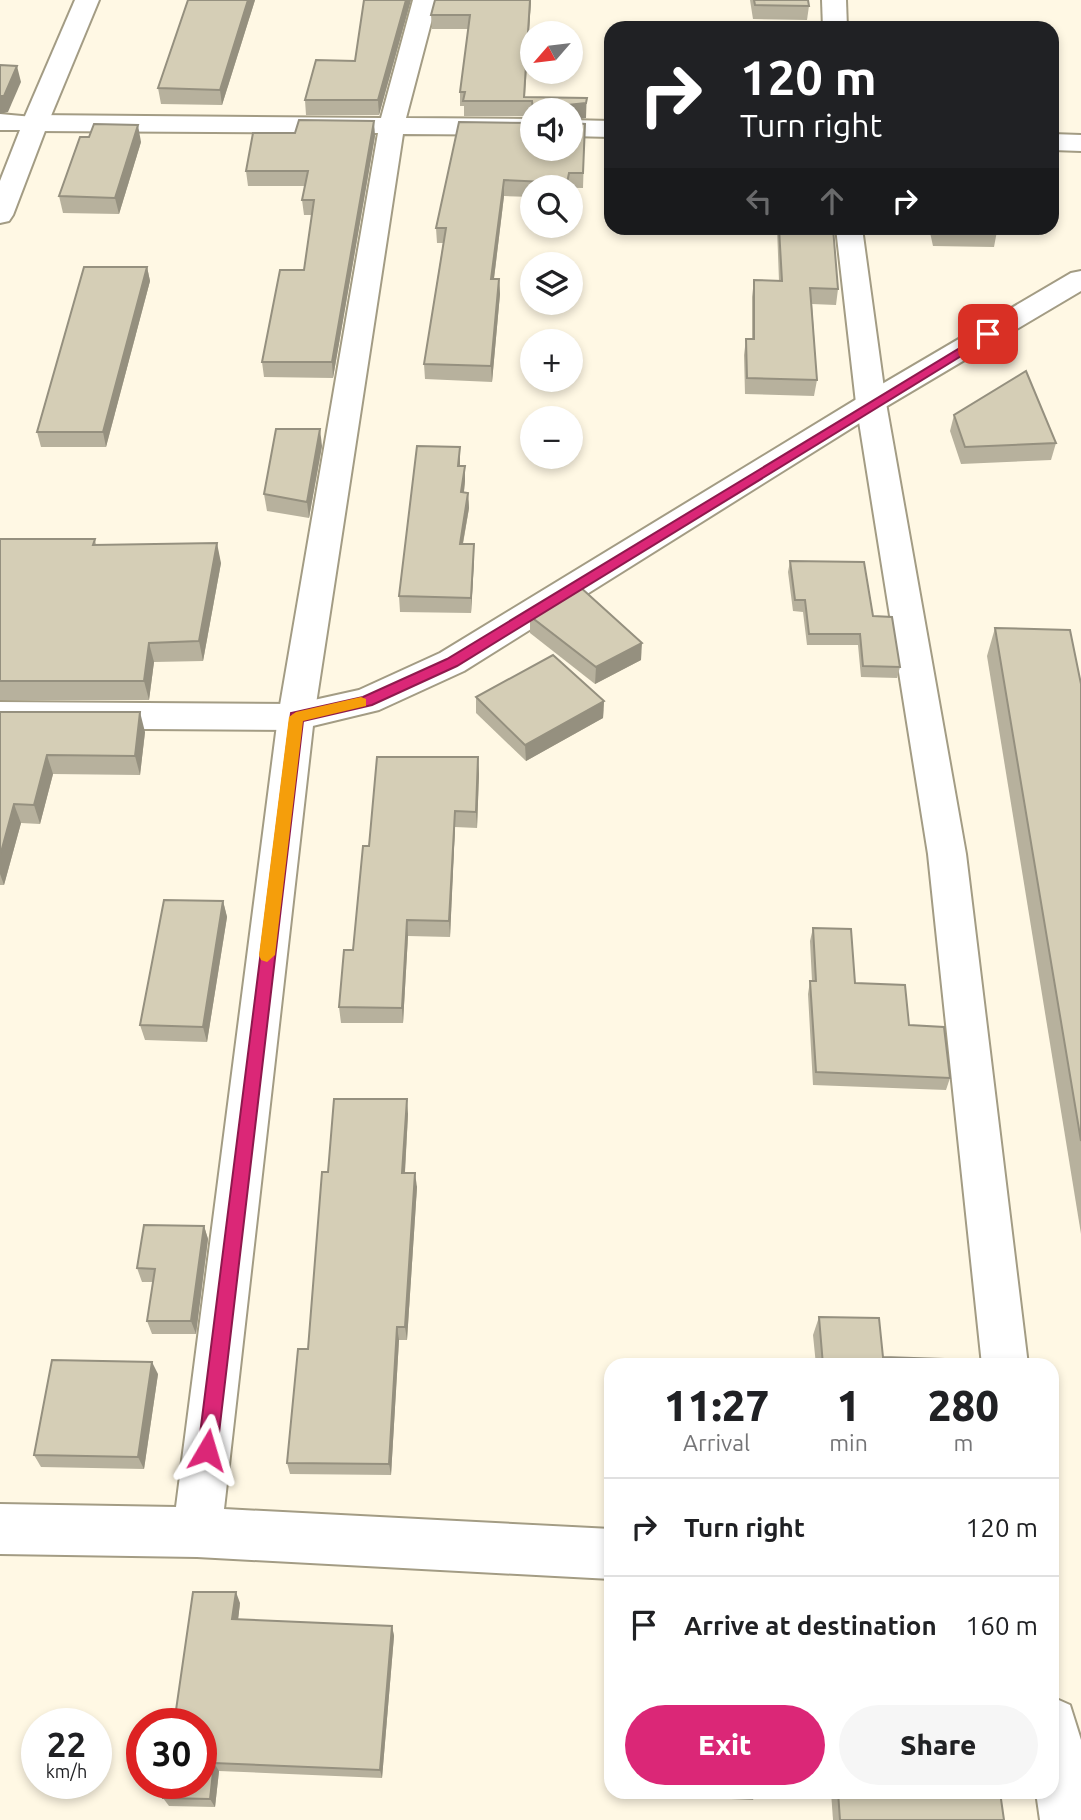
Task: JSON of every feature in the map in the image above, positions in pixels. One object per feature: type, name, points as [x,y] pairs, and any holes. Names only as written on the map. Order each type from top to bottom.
[{"type":"main road","points":[[0,215],[87,0]]},
{"type":"main road","points":[[197,1532],[296,717],[392,124],[425,0]]},
{"type":"main road","points":[[834,0],[835,21]]},
{"type":"main road","points":[[0,122],[520,127]]},
{"type":"main road","points":[[583,128],[604,129]]},
{"type":"main road","points":[[1059,142],[1081,143]]},
{"type":"main road","points":[[850,235],[871,403],[947,855],[1004,1358]]},
{"type":"main road","points":[[0,715],[296,717],[367,701],[452,662],[871,403],[1081,279]]},
{"type":"main road","points":[[0,1529],[197,1532],[604,1555]]},
{"type":"main road","points":[[1059,1768],[1067,1820]]},
{"type":"building","points":[[188,0],[248,0],[220,90],[158,88]]},
{"type":"building","points":[[364,0],[406,0],[378,100],[305,100],[316,60],[355,61]]},
{"type":"building","points":[[435,0],[530,0],[529,21],[520,21],[520,84],[525,84],[524,97],[587,98],[586,103],[583,103],[583,98],[463,101],[465,92],[460,92],[470,15],[431,15]]},
{"type":"building","points":[[754,0],[808,0],[809,6],[755,5]]},
{"type":"building","points":[[0,65],[17,66],[4,96],[0,96]]},
{"type":"building","points":[[299,120],[374,121],[332,362],[262,362],[280,270],[304,270],[314,200],[302,200],[308,171],[246,171],[253,133],[295,133]]},
{"type":"building","points":[[459,122],[520,123],[520,161],[583,161],[585,124],[583,173],[520,175],[520,181],[504,180],[491,279],[499,279],[491,366],[424,364],[446,228],[436,228]]},
{"type":"building","points":[[94,124],[138,125],[115,198],[59,196],[80,137],[89,137]]},
{"type":"building","points":[[779,235],[834,235],[838,289],[810,288],[817,380],[747,378],[746,339],[754,339],[754,280],[782,281]]},
{"type":"building","points":[[84,267],[147,267],[103,432],[37,432]]},
{"type":"building","points":[[1026,371],[1056,443],[965,447],[954,415]]},
{"type":"building","points":[[276,429],[320,429],[307,502],[264,494]]},
{"type":"building","points":[[417,446],[460,447],[458,466],[465,466],[461,492],[468,493],[460,544],[474,544],[471,598],[399,596]]},
{"type":"building","points":[[0,539],[95,539],[93,545],[217,543],[199,641],[149,643],[144,681],[0,681]]},
{"type":"building","points":[[790,561],[864,562],[873,616],[892,617],[900,667],[863,666],[860,634],[809,634],[805,600],[795,600]]},
{"type":"building","points":[[579,586],[642,643],[596,667],[530,616]]},
{"type":"building","points":[[995,628],[1070,630],[1081,684],[1081,1141]]},
{"type":"building","points":[[553,655],[604,701],[525,745],[476,697]]},
{"type":"building","points":[[0,712],[140,712],[135,756],[47,755],[34,805],[14,804],[0,856]]},
{"type":"building","points":[[377,757],[478,757],[476,812],[455,811],[449,921],[407,920],[402,1008],[339,1007],[344,950],[353,950],[363,846],[369,846]]},
{"type":"building","points":[[164,900],[223,901],[203,1027],[140,1025]]},
{"type":"building","points":[[813,928],[851,929],[855,983],[905,985],[909,1025],[944,1027],[950,1078],[816,1072],[810,981],[816,981]]},
{"type":"building","points":[[334,1099],[407,1099],[402,1173],[415,1173],[405,1327],[397,1327],[389,1464],[287,1463],[298,1349],[308,1349],[322,1172],[328,1172]]},
{"type":"building","points":[[144,1225],[204,1226],[191,1321],[147,1321],[155,1269],[137,1268]]},
{"type":"building","points":[[819,1317],[879,1318],[883,1357],[914,1358],[822,1358]]},
{"type":"building","points":[[52,1360],[152,1362],[138,1457],[34,1455]]},
{"type":"building","points":[[193,1592],[236,1592],[232,1619],[392,1626],[380,1770],[217,1763],[217,1708],[176,1708]]},
{"type":"building","points":[[838,1799],[1001,1799],[1004,1820],[840,1820]]},
{"type":"slow traffic","points":[[267,955],[296,717],[361,702]]},
{"type":"route","points":[[207,1450],[296,717],[367,701],[452,662],[871,403],[988,334]]}]
